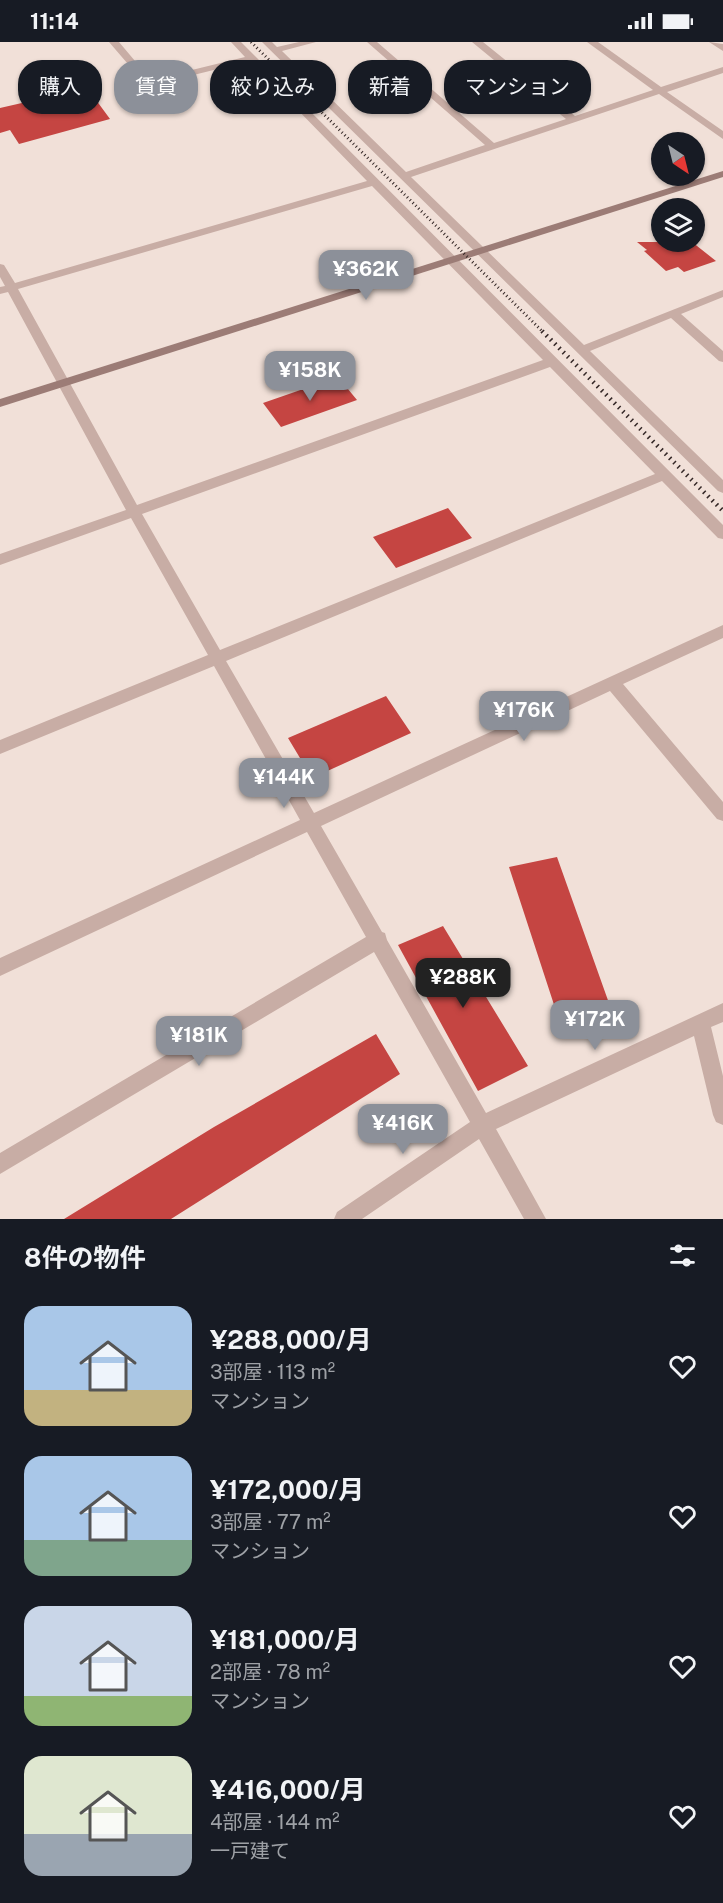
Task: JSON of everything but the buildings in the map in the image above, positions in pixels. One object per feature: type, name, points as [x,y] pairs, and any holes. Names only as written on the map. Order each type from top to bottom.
[{"type":"street","points":[[114,42],[149,83],[252,58]]},
{"type":"street","points":[[236,42],[723,534]]},
{"type":"street","points":[[272,46],[311,42]]},
{"type":"street","points":[[372,42],[492,146]]},
{"type":"street","points":[[477,42],[574,120]]},
{"type":"street","points":[[592,42],[723,136]]},
{"type":"street","points":[[714,42],[723,48]]},
{"type":"street","points":[[272,46],[723,488]]},
{"type":"street","points":[[403,176],[723,70]]},
{"type":"street","points":[[0,403],[478,249],[723,174]]},
{"type":"street","points":[[6,289],[374,182]]},
{"type":"street","points":[[0,267],[6,289],[63,382],[134,512],[379,939],[536,1219]]},
{"type":"street","points":[[581,350],[723,293]]},
{"type":"street","points":[[673,313],[723,358]]},
{"type":"street","points":[[0,560],[551,362]]},
{"type":"street","points":[[0,747],[664,475]]},
{"type":"street","points":[[0,967],[723,631]]},
{"type":"street","points":[[612,682],[723,814]]},
{"type":"street","points":[[0,1164],[379,939]]},
{"type":"street","points":[[344,1219],[484,1124],[723,1012]]},
{"type":"street","points":[[700,1023],[723,1115]]},
{"type":"railway","points":[[251,42],[543,332]]},
{"type":"railway","points":[[542,331],[723,511]]}]
